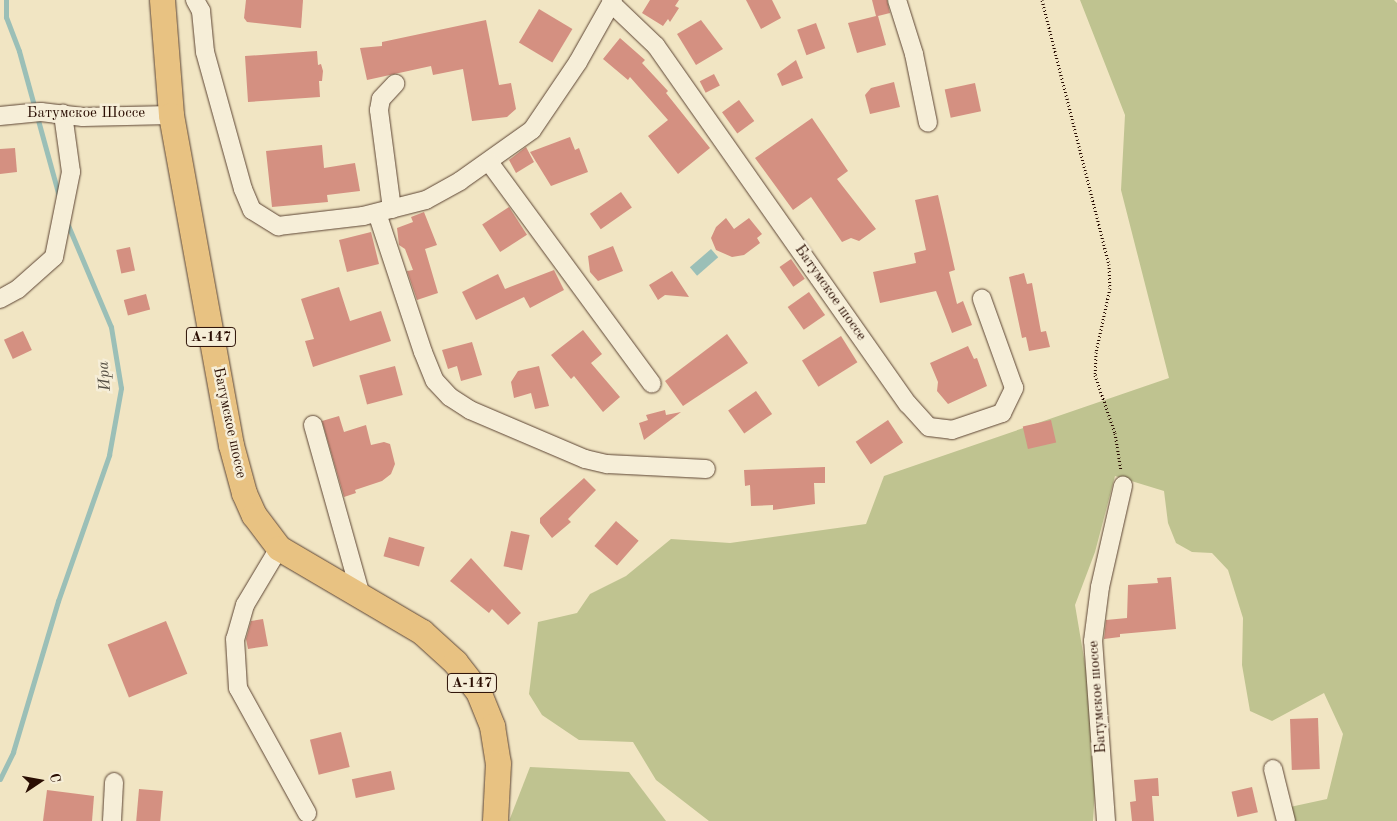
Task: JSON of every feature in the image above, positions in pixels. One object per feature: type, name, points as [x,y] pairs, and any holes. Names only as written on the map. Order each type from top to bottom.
[{"type":"highway","name":"Батумское шоссе","points":[[162,0],[171,115],[231,445],[247,500],[279,548],[422,632],[455,662],[478,691],[492,726],[498,763],[495,821]]},
{"type":"street","points":[[195,0],[201,11],[206,52],[236,168],[252,210],[278,226],[384,211],[426,200],[488,162],[532,130],[578,62],[612,2]]},
{"type":"street","points":[[897,0],[914,54],[928,123]]},
{"type":"street","name":"Батумское шоссе","points":[[612,2],[656,46],[908,404],[929,427],[952,430],[1002,413],[1014,388],[982,299]]},
{"type":"street","points":[[395,84],[381,99],[379,110],[384,211],[423,352],[435,381],[450,397],[470,410],[585,458],[607,464],[706,469]]},
{"type":"street","name":"Батумское Шоссе","points":[[0,116],[41,112],[171,115]]},
{"type":"street","points":[[0,299],[18,289],[54,257],[71,172],[63,114]]},
{"type":"street","points":[[488,162],[652,384]]},
{"type":"street","points":[[313,425],[362,596]]},
{"type":"street","name":"Батумское шоссе","points":[[1106,821],[1093,641],[1100,586],[1123,486]]},
{"type":"street","points":[[279,548],[245,605],[235,639],[238,688],[307,813]]},
{"type":"street","points":[[1273,769],[1286,821]]},
{"type":"street","points":[[112,821],[114,782]]},
{"type":"path","points":[[1042,0],[1109,264],[1110,288],[1096,352],[1095,375],[1115,433],[1123,486]]},
{"type":"green space","points":[[1080,0],[1394,0],[1397,3],[1397,821],[1293,821],[1290,807],[1327,799],[1343,734],[1324,693],[1272,721],[1250,711],[1242,665],[1243,618],[1228,570],[1212,553],[1192,552],[1176,543],[1168,523],[1164,491],[1115,476],[1095,552],[1075,605],[1098,741],[1093,821],[709,821],[656,780],[633,742],[579,740],[542,715],[529,694],[538,622],[577,613],[590,594],[626,576],[671,539],[730,543],[866,524],[884,476],[1169,378],[1121,190],[1125,115]]},
{"type":"green space","points":[[530,767],[629,772],[666,821],[509,821]]},
{"type":"water","points":[[711,249],[718,257],[697,276],[690,267]]},
{"type":"building","points":[[246,0],[303,0],[301,28],[247,22],[244,18]]},
{"type":"building","points":[[650,0],[679,0],[675,6],[679,8],[670,22],[668,19],[663,26],[642,13]]},
{"type":"building","points":[[746,0],[772,0],[781,18],[761,29]]},
{"type":"building","points":[[872,0],[887,0],[890,13],[878,16],[886,45],[857,53],[848,23],[876,16]]},
{"type":"building","points":[[539,9],[572,29],[552,63],[519,42]]},
{"type":"building","points":[[486,20],[499,85],[511,83],[516,109],[507,117],[472,121],[463,69],[433,75],[431,66],[367,80],[360,48],[382,46],[382,42]]},
{"type":"building","points":[[701,20],[723,49],[696,65],[677,34]]},
{"type":"building","points":[[816,23],[825,48],[806,55],[797,30]]},
{"type":"building","points":[[620,38],[645,60],[642,63],[668,91],[666,93],[710,148],[678,174],[648,136],[668,120],[630,77],[628,80],[603,59]]},
{"type":"building","points":[[317,51],[318,65],[321,64],[323,71],[322,81],[319,81],[320,97],[248,102],[245,56]]},
{"type":"building","points":[[796,60],[803,78],[782,86],[777,74]]},
{"type":"building","points":[[714,74],[720,86],[706,93],[700,81]]},
{"type":"building","points":[[894,82],[900,107],[870,114],[865,95],[871,88]]},
{"type":"building","points":[[975,83],[981,111],[951,118],[945,89]]},
{"type":"building","points":[[739,100],[754,121],[737,133],[722,112]]},
{"type":"building","points":[[812,118],[848,171],[837,179],[876,229],[859,241],[851,238],[842,242],[811,197],[793,210],[755,158]]},
{"type":"building","points":[[570,137],[575,150],[579,148],[588,172],[551,186],[530,152]]},
{"type":"building","points":[[322,145],[324,168],[355,163],[360,191],[327,195],[328,202],[272,207],[266,151]]},
{"type":"building","points":[[526,147],[534,162],[516,173],[509,160]]},
{"type":"building","points":[[15,148],[17,172],[0,174],[0,149]]},
{"type":"building","points":[[621,192],[632,208],[601,229],[590,214]]},
{"type":"building","points":[[938,195],[955,270],[949,272],[957,304],[963,301],[972,325],[952,333],[936,291],[880,303],[873,272],[916,263],[914,253],[926,250],[915,200]]},
{"type":"building","points":[[509,207],[527,235],[500,252],[482,224]]},
{"type":"building","points":[[424,212],[437,245],[425,249],[438,293],[417,300],[407,271],[413,270],[405,249],[399,245],[397,228],[413,222],[411,217]]},
{"type":"building","points":[[726,218],[734,229],[749,218],[762,234],[757,238],[760,243],[744,255],[732,257],[716,250],[711,238],[716,227]]},
{"type":"building","points":[[371,232],[379,264],[347,272],[339,240]]},
{"type":"building","points":[[613,246],[623,271],[598,281],[590,272],[588,256]]},
{"type":"building","points":[[130,247],[135,270],[121,273],[116,250]]},
{"type":"building","points":[[791,259],[805,279],[793,287],[780,267]]},
{"type":"building","points":[[554,270],[564,290],[530,308],[524,297],[476,320],[462,292],[498,274],[505,289]]},
{"type":"building","points":[[672,271],[689,297],[665,295],[658,300],[649,285]]},
{"type":"building","points":[[1024,273],[1027,284],[1032,283],[1041,332],[1046,331],[1050,347],[1029,351],[1026,337],[1022,338],[1009,277]]},
{"type":"building","points":[[339,287],[350,321],[381,311],[391,341],[313,367],[305,341],[314,339],[301,299]]},
{"type":"building","points":[[809,292],[825,315],[804,330],[788,307]]},
{"type":"building","points":[[146,294],[150,309],[128,315],[124,300]]},
{"type":"building","points":[[583,330],[602,354],[591,363],[620,397],[603,412],[574,376],[571,379],[551,355]]},
{"type":"building","points":[[23,331],[32,350],[13,359],[4,340]]},
{"type":"building","points":[[727,334],[748,363],[683,406],[665,381]]},
{"type":"building","points":[[841,336],[857,362],[818,387],[802,360]]},
{"type":"building","points":[[472,342],[482,375],[461,381],[457,366],[448,369],[442,350]]},
{"type":"building","points":[[968,346],[974,359],[977,358],[987,386],[948,404],[937,391],[938,382],[930,363]]},
{"type":"building","points":[[395,366],[403,395],[367,405],[359,376]]},
{"type":"building","points":[[539,366],[549,406],[535,409],[531,393],[514,398],[511,382],[518,371]]},
{"type":"building","points":[[756,391],[772,414],[744,433],[728,411]]},
{"type":"building","points":[[665,410],[666,415],[681,412],[644,440],[639,423],[648,420],[646,415]]},
{"type":"building","points":[[339,416],[344,432],[366,425],[371,445],[384,442],[390,444],[395,464],[391,474],[382,481],[355,490],[356,493],[344,497],[322,421]]},
{"type":"building","points":[[888,420],[903,442],[871,464],[856,442]]},
{"type":"building","points":[[1051,420],[1056,442],[1028,449],[1023,427]]},
{"type":"building","points":[[825,467],[825,483],[814,483],[815,504],[773,510],[773,505],[751,506],[750,485],[745,486],[744,470]]},
{"type":"building","points":[[584,478],[596,490],[568,519],[571,522],[552,538],[540,523],[540,518]]},
{"type":"building","points":[[616,521],[639,541],[617,566],[594,546]]},
{"type":"building","points":[[511,531],[530,535],[522,570],[504,566]]},
{"type":"building","points":[[389,537],[425,547],[419,566],[383,556]]},
{"type":"building","points":[[471,558],[521,613],[508,625],[492,609],[489,613],[450,581]]},
{"type":"building","points":[[1171,577],[1176,629],[1120,634],[1120,637],[1104,639],[1106,620],[1127,618],[1128,585],[1158,583],[1157,578]]},
{"type":"building","points":[[263,619],[268,646],[248,649],[246,639],[251,621]]},
{"type":"building","points":[[166,621],[187,674],[129,697],[108,645]]},
{"type":"building","points":[[1318,718],[1320,769],[1292,770],[1290,719]]},
{"type":"building","points":[[341,732],[350,767],[319,775],[310,740]]},
{"type":"building","points":[[391,771],[395,790],[356,798],[352,779]]},
{"type":"building","points":[[1158,778],[1159,796],[1152,796],[1154,821],[1132,821],[1130,802],[1136,801],[1134,780]]},
{"type":"building","points":[[1252,787],[1258,812],[1237,817],[1232,792]]},
{"type":"building","points":[[139,789],[163,791],[160,821],[136,821]]},
{"type":"building","points":[[47,790],[94,796],[92,821],[43,821]]},
{"type":"waterway","name":"Ира","points":[[6,0],[6,17],[19,51],[59,196]]},
{"type":"waterway","name":"Ира","points":[[0,779],[13,752],[58,601],[109,455],[121,388],[111,327],[67,223]]}]
